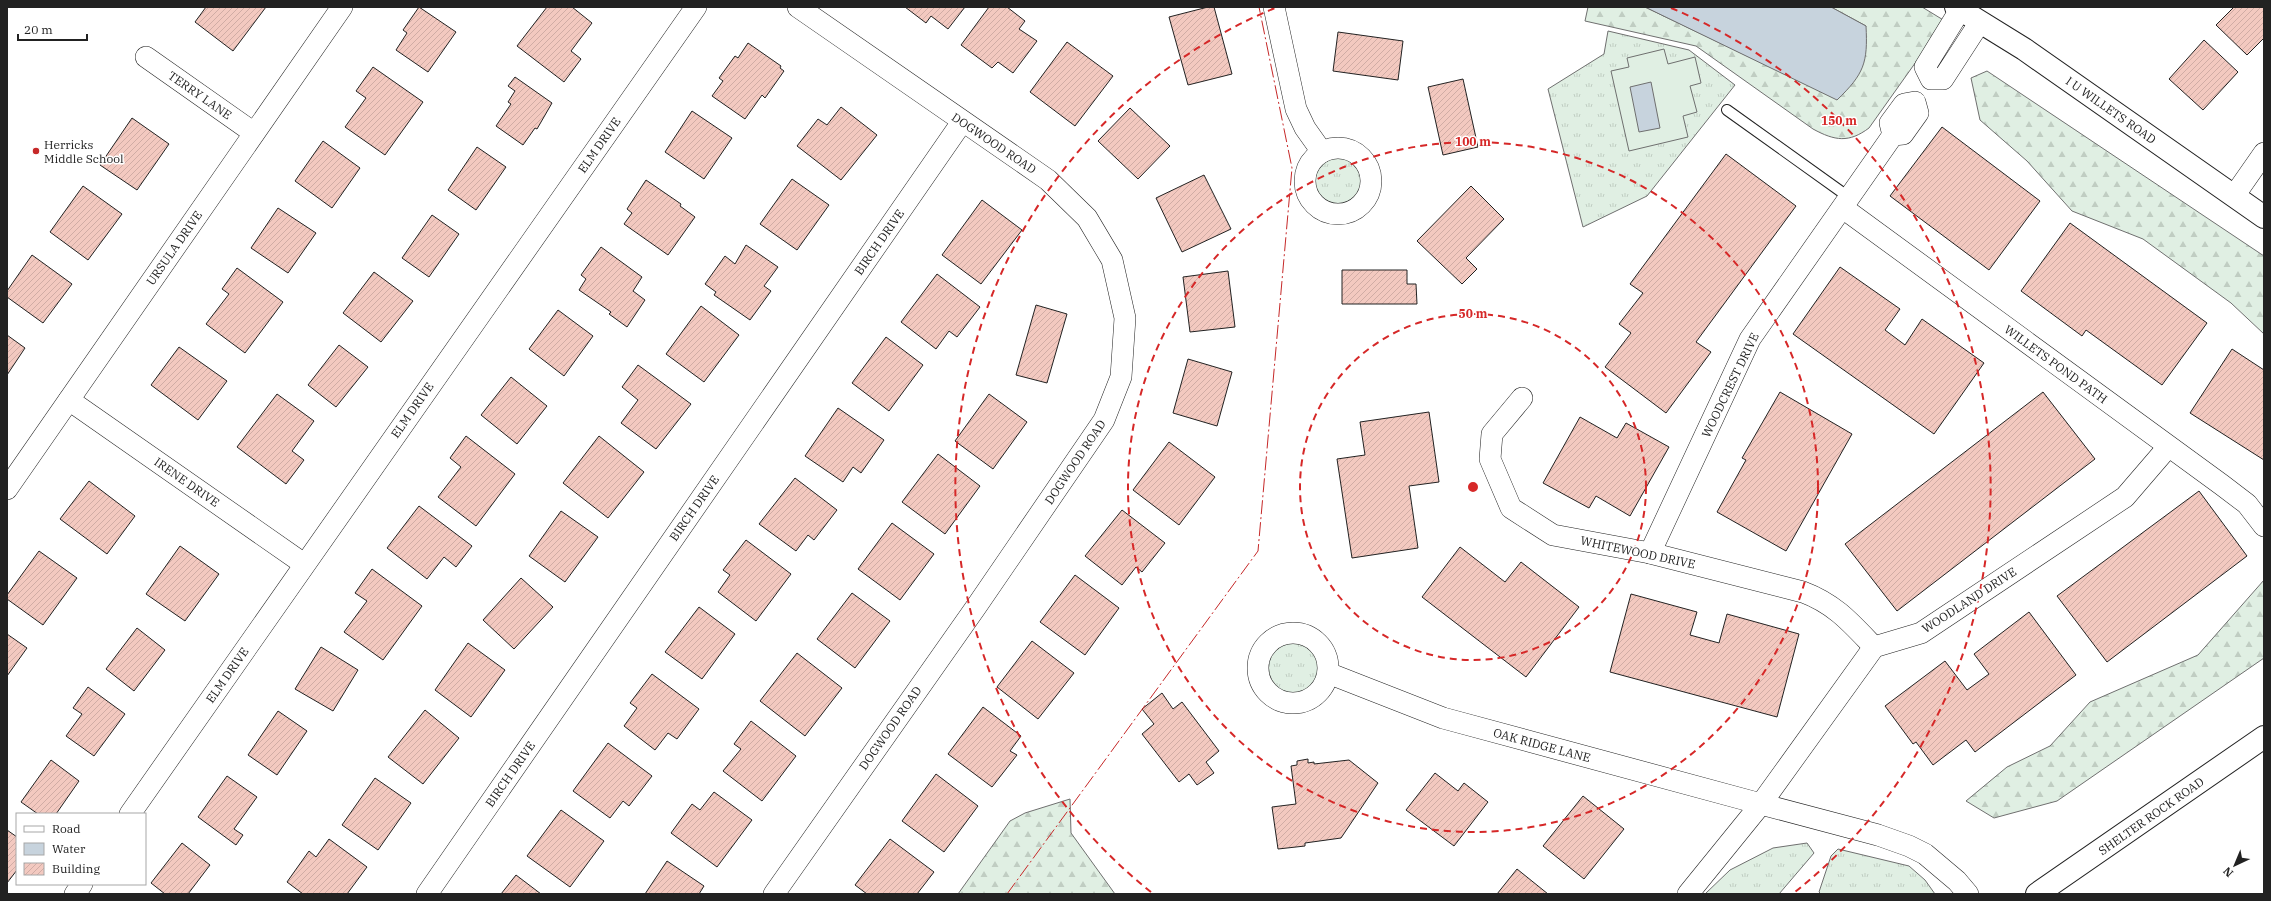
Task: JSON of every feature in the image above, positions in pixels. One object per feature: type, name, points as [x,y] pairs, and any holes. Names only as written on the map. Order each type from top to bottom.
[{"type":"main road","name":"I U WILLETS ROAD","points":[[1958,8],[2024,49],[2264,217]]},
{"type":"main road","name":"SHELTER ROCK ROAD","points":[[2037,894],[2264,737]]},
{"type":"street","name":"URSULA DRIVE","points":[[7,489],[342,7]]},
{"type":"street","name":"ELM DRIVE","points":[[131,813],[696,7]]},
{"type":"street","name":"DOGWOOD ROAD","points":[[774,894],[976,607],[1104,420],[1120,377],[1125,318],[1112,260],[1087,218],[1048,180],[962,122],[798,7]]},
{"type":"street","points":[[1274,7],[1296,109],[1305,128],[1322,152]]},
{"type":"street","points":[[1958,8],[1925,67],[1931,80],[1943,80],[1980,22]]},
{"type":"street","name":"TERRY LANE","points":[[146,57],[254,133]]},
{"type":"street","name":"WOODCREST DRIVE","points":[[1650,553],[1750,339],[1893,135],[1890,123],[1904,104],[1915,102],[1931,80]]},
{"type":"street","name":"BIRCH DRIVE","points":[[427,894],[962,122]]},
{"type":"street","points":[[2234,196],[2264,153]]},
{"type":"street","name":"WILLETS POND PATH","points":[[1846,203],[2168,447],[2247,504],[2264,526]]},
{"type":"street","name":"WHITEWOOD DRIVE","points":[[1522,398],[1492,434],[1490,459],[1512,508],[1553,534],[1650,553],[1803,592],[1820,599],[1843,615],[1874,647]]},
{"type":"street","name":"IRENE DRIVE","points":[[69,400],[304,564]]},
{"type":"street","name":"WOODLAND DRIVE","points":[[1874,647],[1921,633],[2125,497],[2168,447]]},
{"type":"street","points":[[1688,894],[1761,804],[1874,647]]},
{"type":"street","name":"OAK RIDGE LANE","points":[[1328,673],[1443,718],[1878,835],[1909,846],[1925,854],[1957,881],[1968,894]]},
{"type":"street","points":[[75,894],[81,885]]},
{"type":"lane","points":[[1727,110],[1846,203]]},
{"type":"green space","points":[[1588,7],[1645,7],[1837,99],[1866,26],[1831,7],[1922,7],[1945,21],[1869,128],[1855,136],[1842,139],[1828,136],[1813,129],[1696,46],[1585,21]]},
{"type":"green space","points":[[1608,31],[1689,50],[1735,85],[1647,196],[1583,227],[1548,89],[1604,54]]},
{"type":"green space","points":[[1664,49],[1668,64],[1695,57],[1701,83],[1690,86],[1697,112],[1683,116],[1688,137],[1629,151],[1611,71],[1629,67],[1627,58]]},
{"type":"green space","points":[[1987,71],[2264,256],[2264,334],[2231,303],[2143,239],[2072,211],[2027,161],[1980,120],[1971,78]]},
{"type":"green space","points":[[1338,148],[1351,150],[1361,158],[1369,168],[1371,181],[1369,194],[1361,204],[1351,212],[1338,214],[1325,212],[1315,204],[1307,194],[1305,181],[1307,168],[1315,158],[1325,150]]},
{"type":"green space","points":[[2264,580],[2264,658],[2057,801],[1994,818],[1966,801],[2007,767],[2050,746],[2090,702],[2198,655]]},
{"type":"green space","points":[[1293,633],[1306,636],[1318,643],[1325,655],[1328,668],[1325,681],[1318,693],[1306,700],[1293,703],[1280,700],[1268,693],[1261,681],[1258,668],[1261,655],[1268,643],[1280,636]]},
{"type":"green space","points":[[1070,799],[1071,833],[1115,894],[958,894],[1010,821],[1025,813]]},
{"type":"green space","points":[[1807,843],[1814,853],[1779,894],[1705,894],[1730,870],[1773,848]]},
{"type":"green space","points":[[1838,849],[1909,866],[1925,880],[1935,894],[1821,894],[1819,892],[1831,856]]},
{"type":"water","points":[[1645,7],[1831,7],[1866,26],[1865,59],[1859,75],[1837,100]]},
{"type":"water","points":[[1651,82],[1660,128],[1639,132],[1630,87]]},
{"type":"building","points":[[206,7],[266,7],[233,51],[195,22]]},
{"type":"building","points":[[419,7],[456,32],[428,72],[396,50],[407,33],[403,30]]},
{"type":"building","points":[[547,7],[572,7],[592,23],[571,51],[581,59],[564,82],[517,46]]},
{"type":"building","points":[[905,7],[965,7],[948,29],[931,16],[926,23]]},
{"type":"building","points":[[989,7],[1007,7],[1025,21],[1019,29],[1037,41],[1013,73],[998,62],[992,68],[961,45]]},
{"type":"building","points":[[1208,7],[1214,7],[1232,74],[1188,85],[1169,17]]},
{"type":"building","points":[[2234,7],[2264,7],[2264,38],[2247,55],[2216,25]]},
{"type":"building","points":[[1338,32],[1403,41],[1398,80],[1333,71]]},
{"type":"building","points":[[2204,40],[2238,72],[2203,110],[2169,79]]},
{"type":"building","points":[[1067,42],[1113,76],[1075,126],[1030,92]]},
{"type":"building","points":[[748,43],[781,66],[780,68],[784,71],[765,98],[762,95],[745,119],[712,96],[723,81],[719,78],[735,56],[738,58]]},
{"type":"building","points":[[373,67],[423,102],[385,155],[345,127],[366,98],[356,91]]},
{"type":"building","points":[[515,77],[552,103],[537,129],[535,128],[523,145],[496,126],[511,104],[508,102],[515,91],[508,86]]},
{"type":"building","points":[[1463,79],[1478,147],[1443,155],[1428,87]]},
{"type":"building","points":[[841,107],[877,135],[841,180],[797,146],[818,119],[827,125]]},
{"type":"building","points":[[1130,108],[1170,146],[1138,179],[1098,141]]},
{"type":"building","points":[[692,111],[732,138],[704,179],[665,152]]},
{"type":"building","points":[[132,118],[169,144],[137,190],[100,165]]},
{"type":"building","points":[[1942,127],[2040,201],[1989,270],[1890,196]]},
{"type":"building","points":[[323,141],[360,168],[332,208],[295,181]]},
{"type":"building","points":[[477,147],[506,167],[476,210],[448,190]]},
{"type":"building","points":[[1726,154],[1796,206],[1696,342],[1711,352],[1666,413],[1605,367],[1631,333],[1619,324],[1643,293],[1630,284]]},
{"type":"building","points":[[1204,175],[1231,229],[1182,252],[1156,198]]},
{"type":"building","points":[[792,179],[829,205],[797,250],[760,224]]},
{"type":"building","points":[[646,180],[681,204],[680,206],[695,217],[668,255],[624,224],[632,213],[627,209]]},
{"type":"building","points":[[83,186],[122,214],[88,260],[50,232]]},
{"type":"building","points":[[1471,186],[1504,219],[1466,258],[1477,269],[1462,284],[1417,241]]},
{"type":"building","points":[[982,200],[1022,230],[981,284],[942,255]]},
{"type":"building","points":[[278,208],[316,233],[288,273],[251,248]]},
{"type":"building","points":[[432,215],[459,234],[429,277],[402,258]]},
{"type":"building","points":[[2070,223],[2207,323],[2162,385],[2086,330],[2082,336],[2021,291]]},
{"type":"building","points":[[746,245],[778,267],[764,286],[771,291],[750,320],[714,295],[716,292],[705,284],[725,256],[735,264]]},
{"type":"building","points":[[601,247],[642,277],[633,291],[645,300],[627,327],[609,314],[611,312],[579,290],[586,279],[581,275]]},
{"type":"building","points":[[32,255],[72,284],[43,323],[7,297],[7,291]]},
{"type":"building","points":[[1840,267],[1900,309],[1885,330],[1905,345],[1922,319],[1984,363],[1934,434],[1793,334]]},
{"type":"building","points":[[237,268],[283,302],[245,353],[206,324],[229,294],[222,289]]},
{"type":"building","points":[[1342,270],[1407,270],[1407,284],[1416,284],[1417,304],[1342,304]]},
{"type":"building","points":[[1228,271],[1235,327],[1190,332],[1183,277]]},
{"type":"building","points":[[374,272],[413,301],[381,342],[343,313]]},
{"type":"building","points":[[937,274],[980,307],[957,337],[949,331],[936,349],[901,322]]},
{"type":"building","points":[[1036,305],[1067,314],[1047,383],[1016,375]]},
{"type":"building","points":[[701,306],[739,335],[704,382],[666,354]]},
{"type":"building","points":[[558,310],[593,336],[564,376],[529,349]]},
{"type":"building","points":[[7,335],[25,348],[7,375]]},
{"type":"building","points":[[886,337],[923,365],[889,411],[852,383]]},
{"type":"building","points":[[339,345],[368,367],[336,407],[308,385]]},
{"type":"building","points":[[179,347],[227,381],[198,420],[151,385]]},
{"type":"building","points":[[2232,349],[2264,370],[2264,460],[2190,413]]},
{"type":"building","points":[[1188,359],[1232,372],[1217,426],[1173,413]]},
{"type":"building","points":[[638,365],[691,404],[656,449],[621,423],[638,400],[622,387]]},
{"type":"building","points":[[511,377],[547,406],[517,444],[481,415]]},
{"type":"building","points":[[1780,392],[1852,434],[1786,551],[1717,512],[1746,460],[1742,458]]},
{"type":"building","points":[[2043,392],[2095,459],[1897,611],[1845,544]]},
{"type":"building","points":[[277,394],[314,421],[292,451],[304,460],[286,484],[237,447]]},
{"type":"building","points":[[989,394],[1027,422],[993,469],[955,441]]},
{"type":"building","points":[[838,408],[884,440],[861,473],[853,467],[843,482],[805,456]]},
{"type":"building","points":[[1429,412],[1439,482],[1409,486],[1418,548],[1352,558],[1337,459],[1365,455],[1360,422]]},
{"type":"building","points":[[1580,417],[1617,438],[1626,423],[1669,447],[1630,516],[1596,496],[1589,508],[1543,483]]},
{"type":"building","points":[[466,436],[515,474],[476,526],[438,497],[461,467],[450,458]]},
{"type":"building","points":[[599,436],[644,472],[608,518],[563,483]]},
{"type":"building","points":[[1169,442],[1215,477],[1179,525],[1133,490]]},
{"type":"building","points":[[938,454],[980,486],[945,534],[902,502]]},
{"type":"building","points":[[795,478],[837,510],[814,540],[808,535],[796,551],[759,524]]},
{"type":"building","points":[[89,481],[135,516],[107,554],[60,519]]},
{"type":"building","points":[[2199,491],[2247,556],[2107,662],[2057,596]]},
{"type":"building","points":[[419,506],[472,546],[456,567],[444,557],[427,579],[387,548]]},
{"type":"building","points":[[1122,510],[1165,543],[1142,572],[1136,567],[1122,585],[1085,556]]},
{"type":"building","points":[[561,511],[598,537],[565,582],[529,556]]},
{"type":"building","points":[[892,523],[934,554],[900,600],[858,569]]},
{"type":"building","points":[[746,540],[791,574],[756,621],[718,592],[730,575],[723,570]]},
{"type":"building","points":[[180,546],[219,574],[185,621],[146,594]]},
{"type":"building","points":[[1460,547],[1505,582],[1521,562],[1579,607],[1526,677],[1422,597]]},
{"type":"building","points":[[39,551],[77,578],[43,625],[7,599],[7,595]]},
{"type":"building","points":[[372,569],[422,606],[383,660],[344,632],[367,601],[355,593]]},
{"type":"building","points":[[1075,575],[1119,608],[1085,655],[1040,622]]},
{"type":"building","points":[[521,578],[553,607],[514,649],[483,620]]},
{"type":"building","points":[[852,593],[890,621],[855,668],[817,639]]},
{"type":"building","points":[[1631,594],[1697,612],[1690,635],[1719,643],[1727,614],[1799,634],[1777,717],[1610,672]]},
{"type":"building","points":[[699,607],[735,634],[702,679],[665,652]]},
{"type":"building","points":[[2029,612],[2076,675],[1975,752],[1966,740],[1933,765],[1916,742],[1913,744],[1885,706],[1945,661],[1967,690],[1989,674],[1974,654]]},
{"type":"building","points":[[137,628],[165,650],[134,691],[106,669]]},
{"type":"building","points":[[7,634],[27,648],[7,676]]},
{"type":"building","points":[[1032,641],[1074,673],[1038,719],[997,687]]},
{"type":"building","points":[[468,643],[505,670],[471,717],[435,690]]},
{"type":"building","points":[[321,647],[358,670],[333,711],[295,689]]},
{"type":"building","points":[[797,653],[842,688],[805,736],[760,701]]},
{"type":"building","points":[[652,674],[699,709],[677,739],[668,733],[655,750],[624,726],[637,708],[630,703]]},
{"type":"building","points":[[88,687],[125,714],[94,756],[66,736],[82,714],[73,708]]},
{"type":"building","points":[[1162,693],[1173,709],[1182,702],[1219,751],[1206,762],[1214,773],[1197,785],[1189,774],[1179,782],[1142,734],[1154,724],[1142,709]]},
{"type":"building","points":[[983,707],[1021,736],[1010,751],[1017,755],[992,787],[948,754]]},
{"type":"building","points":[[425,710],[459,738],[423,784],[388,757]]},
{"type":"building","points":[[278,711],[307,731],[277,775],[248,755]]},
{"type":"building","points":[[751,721],[796,756],[762,801],[723,771],[741,749],[734,744]]},
{"type":"building","points":[[608,743],[652,776],[629,806],[623,801],[610,818],[573,791]]},
{"type":"building","points":[[1308,759],[1308,763],[1314,762],[1314,764],[1349,760],[1378,783],[1341,838],[1305,843],[1305,846],[1278,849],[1272,807],[1296,804],[1291,766],[1297,765],[1297,761]]},
{"type":"building","points":[[51,760],[79,781],[57,813],[37,813],[21,802]]},
{"type":"building","points":[[1435,773],[1458,791],[1464,783],[1488,802],[1454,846],[1406,810]]},
{"type":"building","points":[[936,774],[978,806],[944,852],[902,821]]},
{"type":"building","points":[[227,776],[257,797],[234,829],[243,835],[236,845],[198,817]]},
{"type":"building","points":[[375,778],[411,803],[378,850],[342,825]]},
{"type":"building","points":[[714,792],[752,820],[717,867],[671,833],[692,804],[700,810]]},
{"type":"building","points":[[1583,796],[1624,829],[1584,879],[1543,846]]},
{"type":"building","points":[[561,810],[604,841],[570,887],[527,856]]},
{"type":"building","points":[[7,830],[16,836],[16,871],[7,883]]},
{"type":"building","points":[[329,839],[367,867],[347,894],[303,894],[287,882],[309,851],[316,857]]},
{"type":"building","points":[[890,839],[934,872],[917,894],[867,894],[855,885]]},
{"type":"building","points":[[182,843],[210,865],[188,894],[165,894],[151,883]]},
{"type":"building","points":[[667,861],[704,886],[699,894],[645,894]]},
{"type":"building","points":[[1517,869],[1548,894],[1497,894]]},
{"type":"building","points":[[516,875],[541,894],[501,894]]},
{"type":"power","points":[[1007,894],[1258,551],[1292,168],[1259,7]]},
{"type":"place","name":"Herricks Middle School","points":[[36,151]]}]
